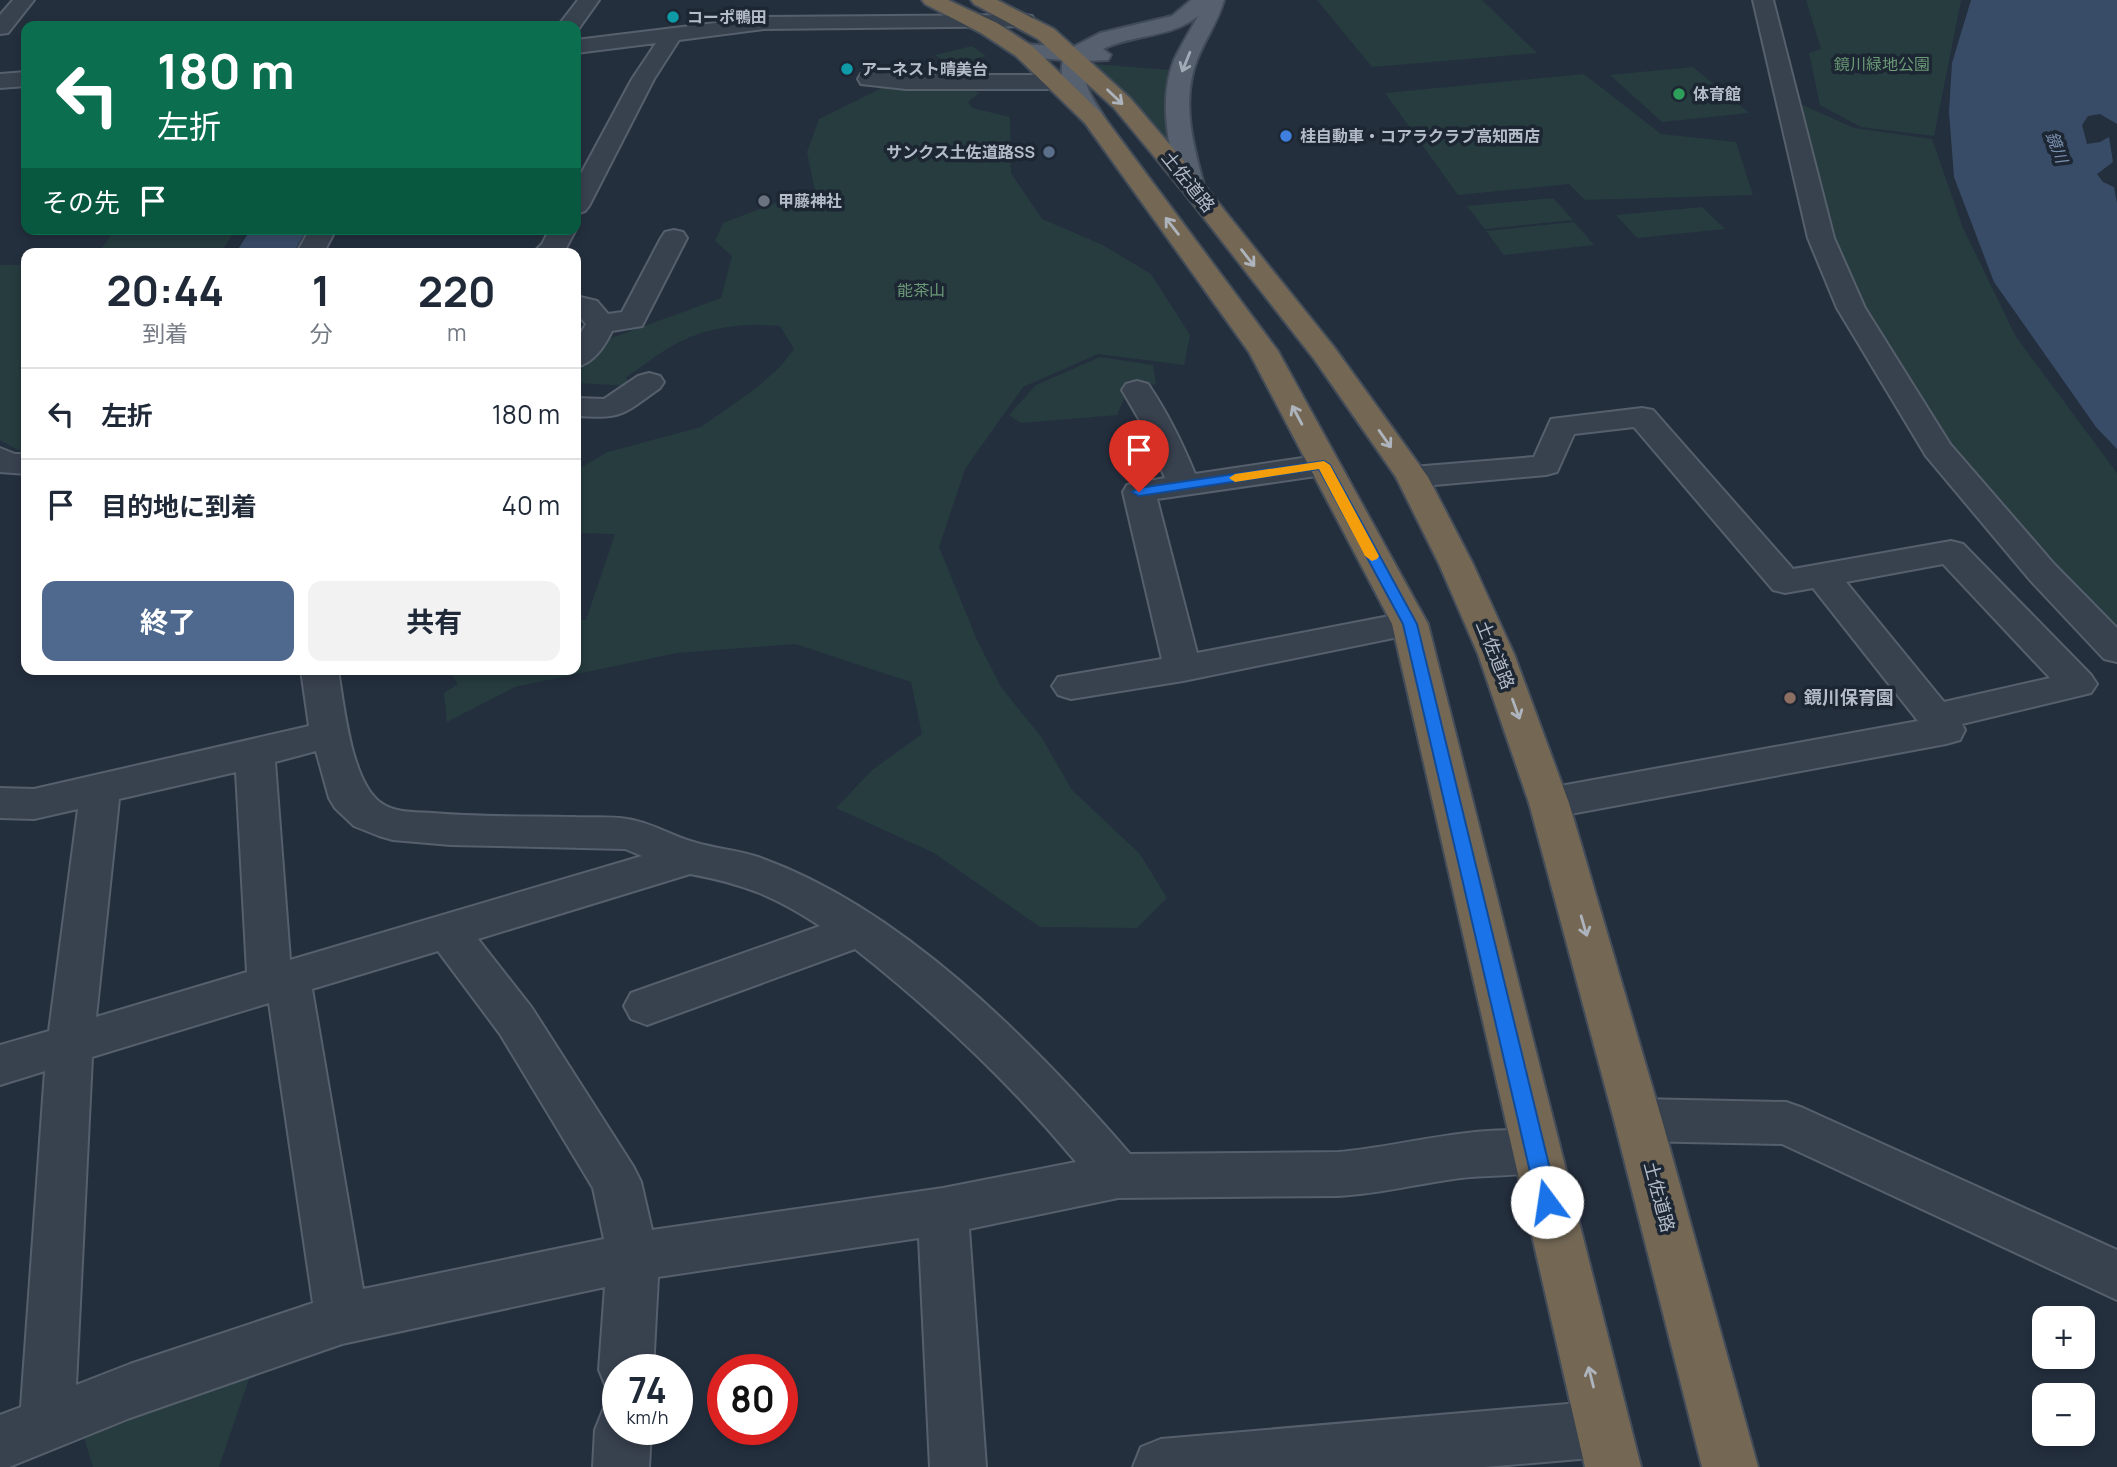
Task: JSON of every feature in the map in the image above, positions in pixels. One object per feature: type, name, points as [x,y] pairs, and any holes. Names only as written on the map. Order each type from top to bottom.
[{"type":"highway","points":[[930,0],[1024,51],[1093,118],[1263,352],[1410,624],[1608,1448]]},
{"type":"highway","name":"土佐道路","points":[[981,0],[1046,34],[1122,103],[1191,185],[1324,353],[1412,477],[1456,564],[1496,654],[1549,803],[1638,1120],[1730,1467]]},
{"type":"main road","points":[[1024,51],[1073,56],[1111,56],[1138,50],[1160,40],[1204,0]]},
{"type":"main road","points":[[1191,185],[1180,138],[1177,102],[1181,70],[1210,14],[1214,0]]},
{"type":"main road","points":[[1093,118],[1072,81],[1070,68],[1073,56],[1108,38],[1179,21]]},
{"type":"main road","points":[[1046,34],[1108,38]]},
{"type":"street","points":[[0,28],[24,0]]},
{"type":"street","points":[[573,21],[589,0]]},
{"type":"street","points":[[764,23],[781,0]]},
{"type":"street","points":[[898,23],[927,13],[931,8],[930,0]]},
{"type":"street","points":[[1763,0],[1821,238],[1851,308],[1937,449],[2042,572],[2117,650]]},
{"type":"street","points":[[581,45],[764,23],[898,23],[958,14],[1024,21]]},
{"type":"street","points":[[584,175],[598,142],[671,36]]},
{"type":"street","points":[[0,80],[21,79]]},
{"type":"street","points":[[869,79],[1055,82]]},
{"type":"street","points":[[601,323],[632,320],[674,238]]},
{"type":"street","points":[[581,305],[587,307],[601,323]]},
{"type":"street","points":[[581,353],[591,343],[601,323]]},
{"type":"street","points":[[581,407],[610,409],[649,382]]},
{"type":"street","points":[[1137,390],[1158,426],[1185,485]]},
{"type":"street","points":[[1412,477],[1546,464],[1562,426],[1642,416],[1785,582],[1951,552],[2078,684],[1936,717]]},
{"type":"street","points":[[0,458],[7,464],[21,464]]},
{"type":"street","points":[[1183,668],[1139,492],[1324,465]]},
{"type":"street","points":[[1549,803],[1946,730],[1823,577]]},
{"type":"street","points":[[1071,686],[1183,668],[1410,624]]},
{"type":"street","points":[[320,675],[330,734],[349,798],[368,815],[393,825],[451,830],[628,834],[690,858],[711,859],[770,878],[862,929],[929,982],[1037,1085],[1118,1176]]},
{"type":"street","points":[[0,803],[34,804],[255,754],[330,734]]},
{"type":"street","points":[[255,754],[279,982],[342,1319]]},
{"type":"street","points":[[100,789],[23,1433],[130,1391],[342,1319],[633,1256],[943,1211],[1118,1176],[1348,1174],[1461,1156],[1535,1152]]},
{"type":"street","points":[[0,1065],[690,858]]},
{"type":"street","points":[[647,1006],[862,929]]},
{"type":"street","points":[[447,931],[516,1021],[616,1182],[633,1256],[627,1354]]},
{"type":"street","points":[[1638,1120],[1786,1122],[2117,1276]]},
{"type":"street","points":[[943,1211],[958,1467]]},
{"type":"street","points":[[621,1467],[622,1445]]},
{"type":"street","points":[[1161,1467],[1608,1448]]},
{"type":"green space","points":[[1317,0],[1482,0],[1537,53],[1372,67]]},
{"type":"green space","name":"鏡川緑地公園","points":[[1806,0],[1961,0],[1934,136],[1861,127],[1820,105],[1809,53],[1821,49]]},
{"type":"green space","points":[[972,46],[986,56],[973,60],[989,72],[968,77],[935,55]]},
{"type":"green space","points":[[1094,64],[1170,70],[1167,100],[1170,144]]},
{"type":"green space","name":"体育館","points":[[1693,67],[1749,113],[1662,122],[1610,75]]},
{"type":"green space","points":[[1584,74],[1661,134],[1736,142],[1753,195],[1585,200],[1569,184],[1458,195],[1385,93]]},
{"type":"green space","name":"能茶山","points":[[882,88],[967,88],[979,93],[968,102],[972,108],[1010,117],[1011,173],[1042,219],[1103,245],[1151,274],[1190,335],[1184,365],[1098,354],[1023,387],[965,469],[939,547],[977,640],[1001,687],[1042,738],[1072,790],[1140,854],[1167,898],[1137,928],[1040,927],[934,853],[836,808],[872,770],[922,734],[911,682],[795,644],[677,653],[581,673],[581,620],[586,620],[615,534],[581,533],[581,467],[608,452],[701,427],[755,389],[780,367],[794,349],[780,326],[750,325],[707,331],[667,349],[626,377],[630,386],[581,383],[581,361],[609,339],[721,298],[732,256],[715,241],[723,223],[815,191],[807,152],[819,119]]},
{"type":"green space","points":[[1796,102],[1854,128],[1932,139],[1963,228],[2016,337],[2117,473],[2117,640],[1944,448],[1859,309],[1828,239]]},
{"type":"green space","points":[[1553,198],[1573,220],[1485,229],[1467,206]]},
{"type":"green space","points":[[1702,207],[1725,229],[1637,238],[1616,215]]},
{"type":"green space","points":[[1574,222],[1594,245],[1504,255],[1486,231]]},
{"type":"green space","points":[[111,235],[232,235],[224,248],[102,248]]},
{"type":"green space","points":[[0,265],[21,265],[21,451],[0,440]]},
{"type":"green space","points":[[1100,357],[1153,365],[1156,384],[1127,392],[1117,415],[1021,423],[1009,415],[1036,385]]},
{"type":"green space","name":"能茶山","points":[[452,675],[572,675],[515,687],[447,722],[444,693],[458,684]]},
{"type":"green space","points":[[254,1364],[219,1467],[93,1467],[84,1438]]},
{"type":"water","name":"鏡川","points":[[1971,0],[2117,0],[2117,124],[2100,114],[2088,116],[2082,125],[2087,144],[2109,137],[2113,162],[2097,174],[2103,182],[2114,187],[2117,203],[2117,449],[2096,427],[1994,282],[1954,177],[1949,112],[1952,63]]},
{"type":"water","points":[[247,235],[304,235],[296,248],[239,248]]},
{"type":"slow traffic","points":[[1235,478],[1324,465],[1372,556]]},
{"type":"place","name":"コーポ鴨田","points":[[673,17]]},
{"type":"place","name":"アーネスト晴美台","points":[[847,69]]},
{"type":"place","name":"体育館","points":[[1679,94]]},
{"type":"place","name":"桂自動車・コアラクラブ高知西店","points":[[1286,136]]},
{"type":"place","name":"サンクス土佐道路SS","points":[[1049,152]]},
{"type":"place","name":"甲藤神社","points":[[764,201]]},
{"type":"place","name":"鏡川保育園","points":[[1790,698]]},
{"type":"route","points":[[1139,492],[1324,465],[1410,624],[1547,1202]]}]
